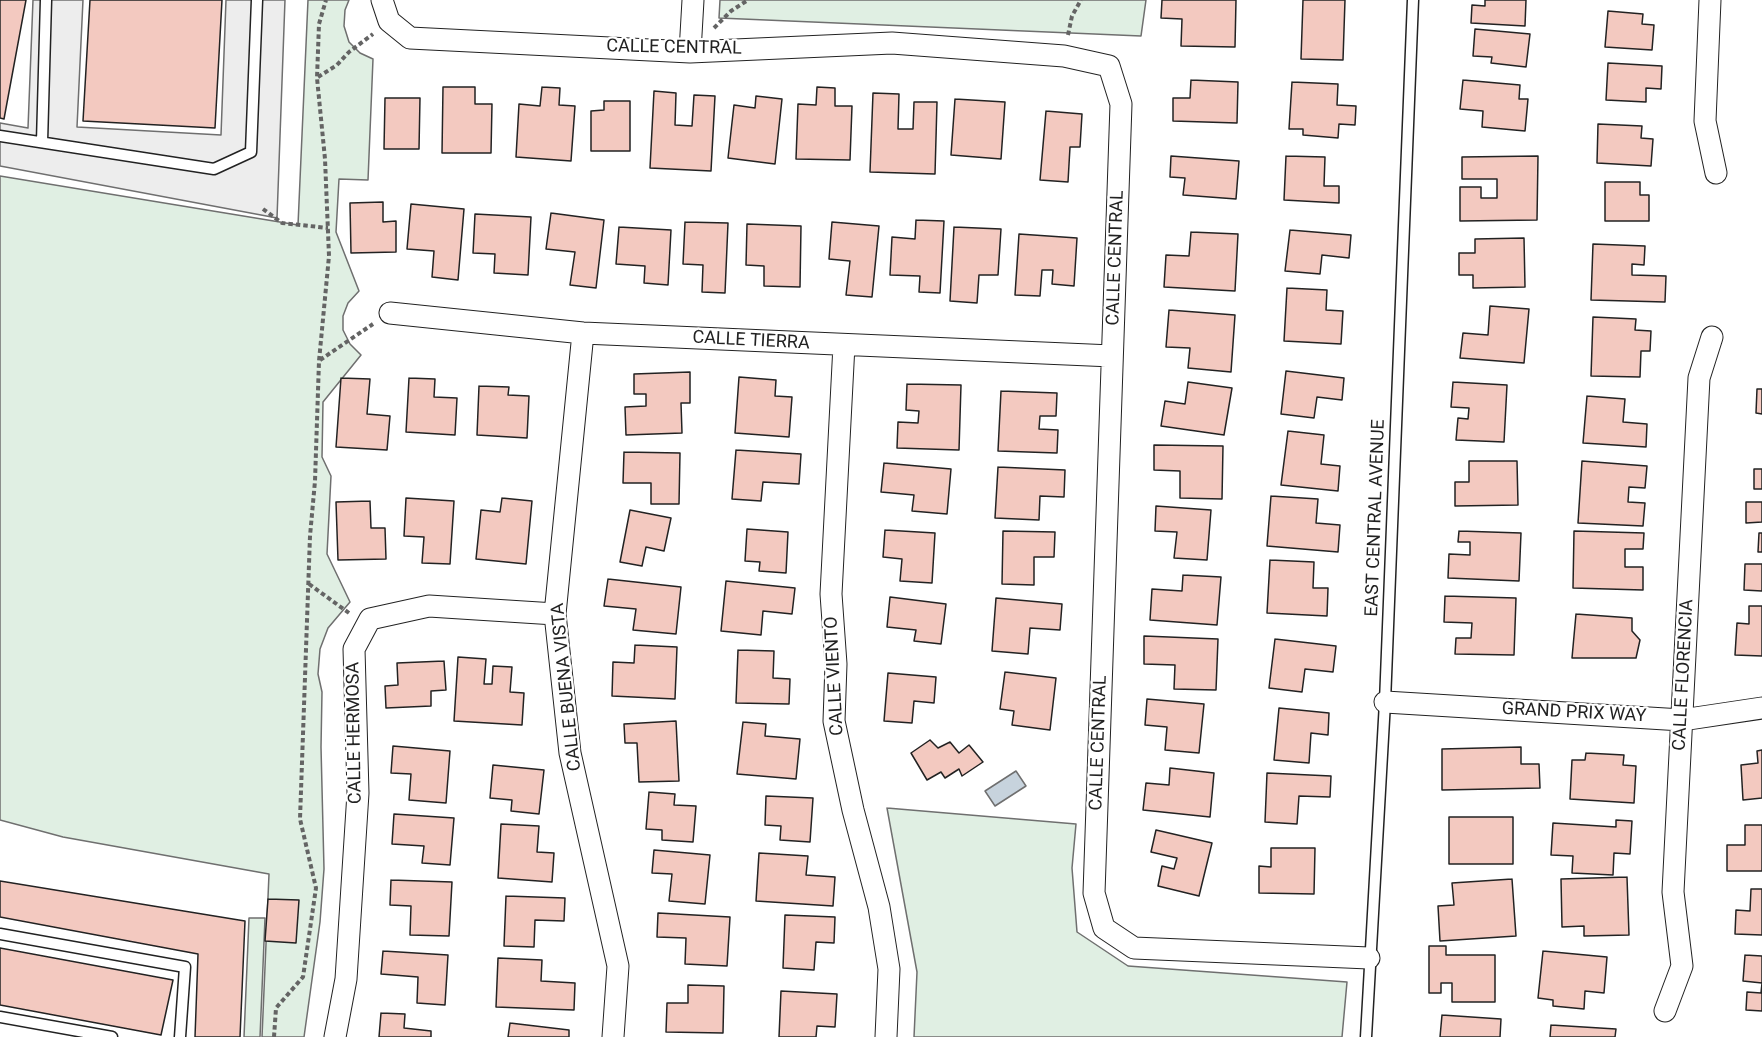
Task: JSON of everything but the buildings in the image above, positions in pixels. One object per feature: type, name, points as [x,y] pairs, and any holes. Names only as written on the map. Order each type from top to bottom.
[{"type":"street","points":[[382,0],[389,21]]},
{"type":"street","points":[[690,52],[693,0]]},
{"type":"street","points":[[1710,0],[1705,121],[1716,173]]},
{"type":"street","name":"CALLE CENTRAL","points":[[389,21],[410,38],[690,52],[892,43],[1065,56],[1109,66],[1121,104],[1094,893],[1104,928],[1134,948],[1369,958]]},
{"type":"street","name":"CALLE TIERRA","points":[[390,313],[583,333],[1112,356]]},
{"type":"street","name":"CALLE BUENA VISTA","points":[[583,333],[555,614],[570,753],[618,966],[613,1037]]},
{"type":"street","name":"CALLE FLORENCIA","points":[[1665,1011],[1682,966],[1673,892],[1699,378],[1712,337]]},
{"type":"street","name":"CALLE VIENTO","points":[[844,345],[831,594],[836,664],[834,721],[853,810],[879,907],[888,958],[886,1037]]},
{"type":"street","points":[[367,626],[370,619],[429,606],[555,614]]},
{"type":"street","name":"CALLE HERMOSA","points":[[335,1037],[346,979],[358,793],[354,649],[367,626]]},
{"type":"street","name":"GRAND PRIX WAY","points":[[1385,702],[1682,720],[1762,708]]},
{"type":"lane","points":[[42,142],[46,0]]},
{"type":"lane","points":[[0,136],[214,169],[251,152],[257,0]]},
{"type":"lane","name":"EAST CENTRAL AVENUE","points":[[1366,1037],[1385,702],[1413,0]]},
{"type":"lane","points":[[0,934],[185,967],[180,1037]]},
{"type":"lane","points":[[0,1017],[112,1037]]},
{"type":"path","points":[[274,1037],[276,1008],[303,977],[316,888],[300,819],[319,361],[329,256],[325,159],[317,78],[319,24],[326,0]]},
{"type":"path","points":[[690,52],[731,11],[748,0]]},
{"type":"path","points":[[1065,56],[1072,15],[1081,0]]},
{"type":"path","points":[[317,78],[337,65],[349,52],[389,21]]},
{"type":"path","points":[[263,208],[282,223],[328,228]]},
{"type":"path","points":[[319,361],[390,313]]},
{"type":"path","points":[[309,584],[367,626]]},
{"type":"green space","points":[[308,0],[349,0],[345,10],[344,26],[349,42],[360,53],[373,59],[368,180],[339,179],[336,232],[359,291],[348,303],[343,316],[343,330],[350,344],[361,355],[323,402],[322,457],[331,476],[327,554],[350,602],[328,628],[320,649],[318,674],[322,692],[324,869],[320,922],[304,1037],[262,1037],[269,874],[63,837],[0,820],[0,176],[298,225]]},
{"type":"green space","points":[[720,0],[1146,0],[1141,36],[719,18]]},
{"type":"green space","points":[[887,808],[1076,824],[1072,868],[1077,932],[1128,966],[1347,982],[1342,1037],[914,1037],[917,972]]},
{"type":"green space","points":[[249,918],[265,918],[260,1037],[244,1037]]},
{"type":"shaded area","points":[[33,0],[83,0],[77,127],[221,135],[226,0],[285,0],[277,218],[0,166],[0,123],[28,128]]},
{"type":"shaded area","points":[[1016,771],[1026,786],[995,806],[985,791]]}]
